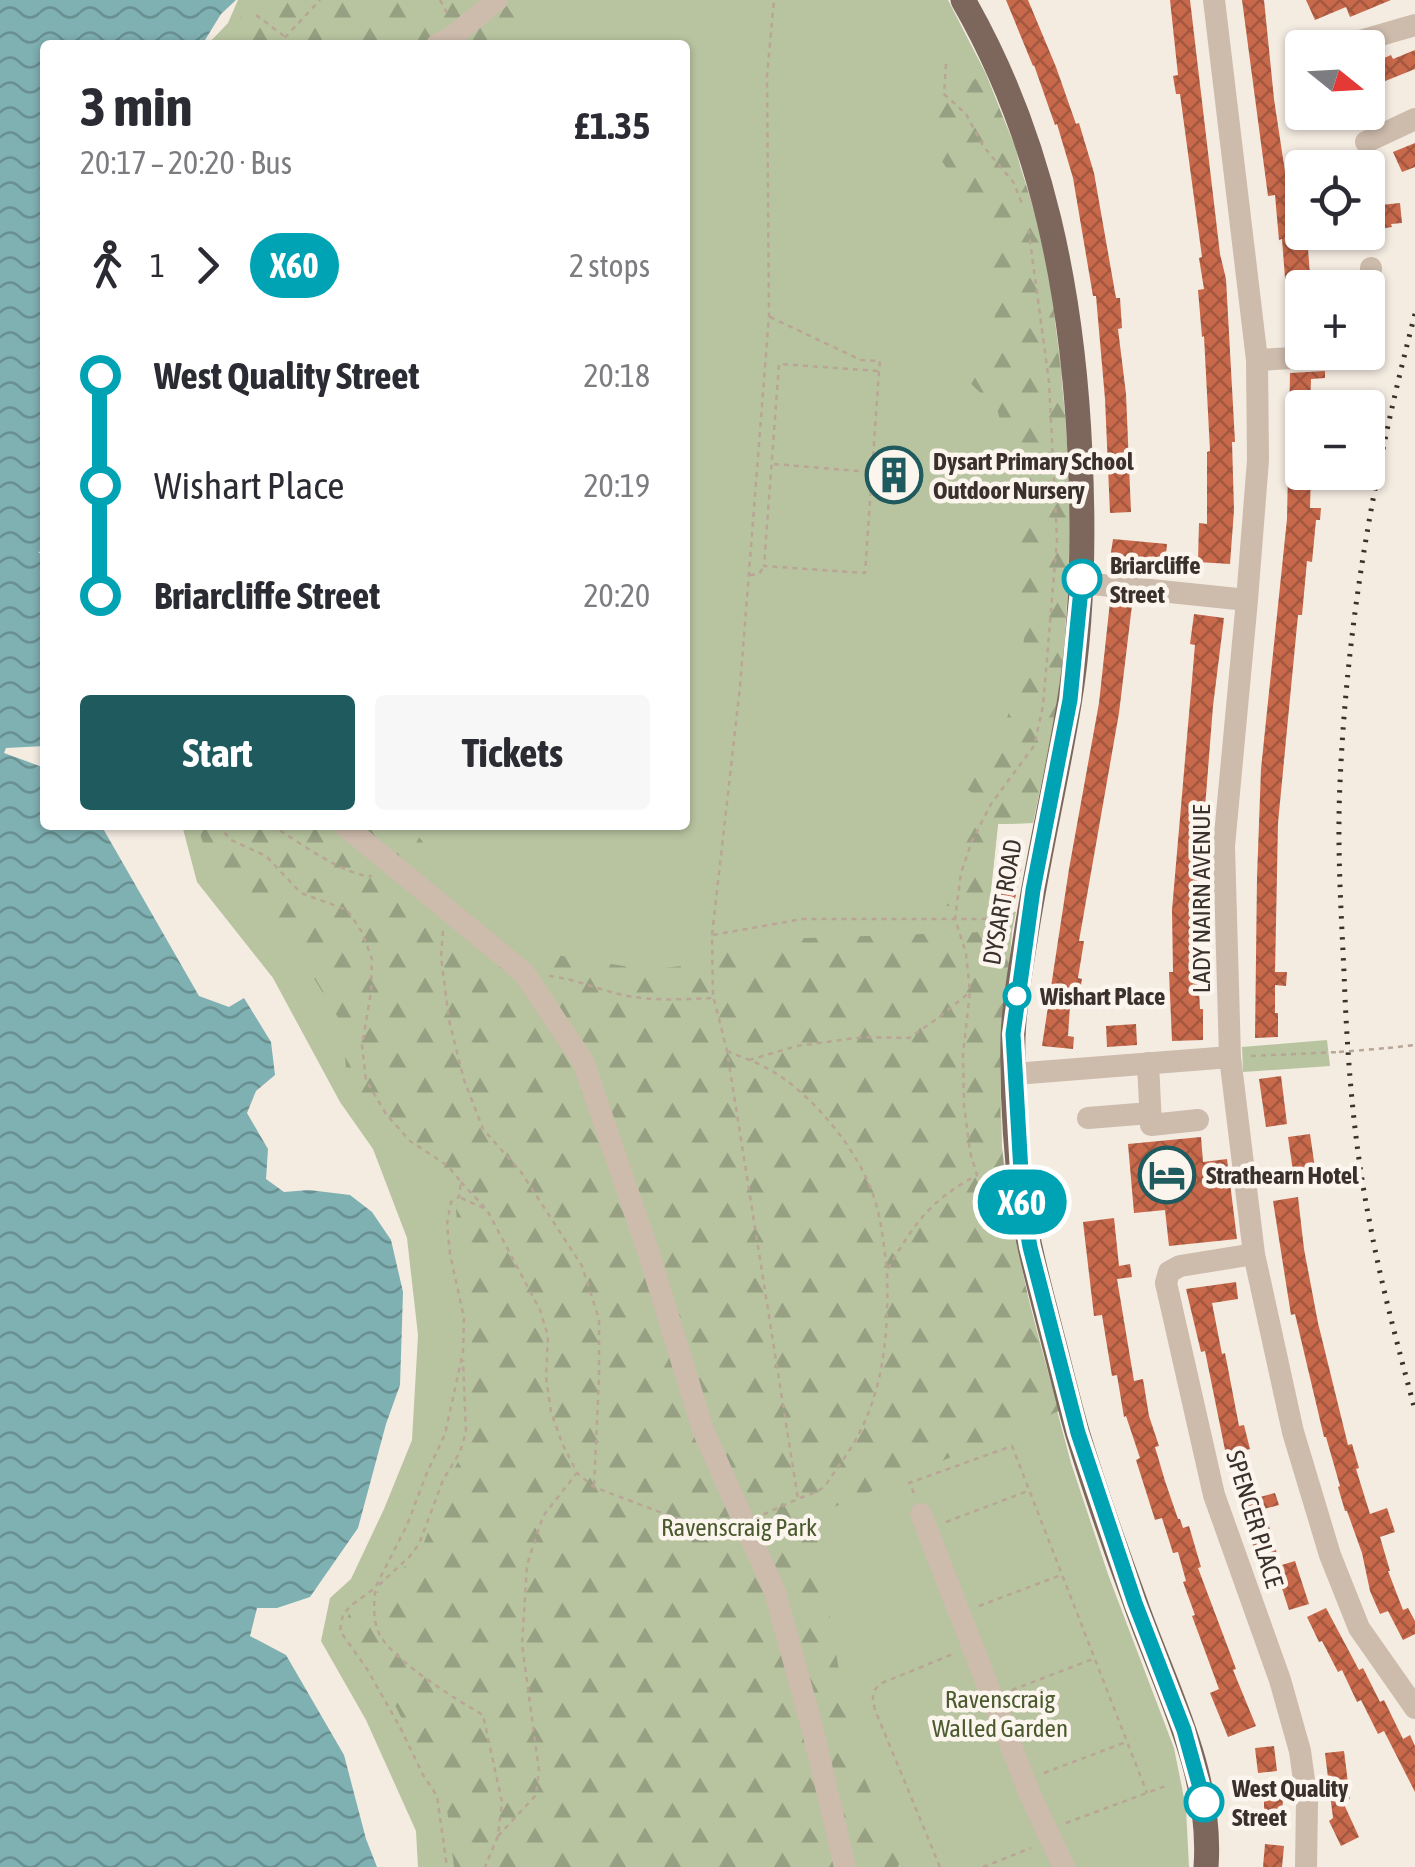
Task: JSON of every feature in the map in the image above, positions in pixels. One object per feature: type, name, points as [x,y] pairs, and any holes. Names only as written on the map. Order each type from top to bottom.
[{"type":"main road","name":"DYSART ROAD","points":[[964,0],[1016,112],[1048,210],[1067,309],[1078,422],[1082,583],[1070,700],[1028,919],[1014,1018],[1021,1192],[1030,1247],[1078,1433],[1135,1603],[1184,1730],[1204,1802],[1208,1833],[1206,1867]]},
{"type":"street","points":[[445,40],[497,0]]},
{"type":"street","name":"LADY NAIRN AVENUE","points":[[1214,0],[1257,360],[1258,460],[1224,846],[1230,1057],[1254,1254],[1293,1432],[1330,1555],[1359,1628],[1415,1708]]},
{"type":"street","points":[[1385,34],[1415,25]]},
{"type":"street","points":[[1366,142],[1415,118]]},
{"type":"street","points":[[1257,360],[1285,358]]},
{"type":"street","points":[[1082,583],[1248,600]]},
{"type":"street","points":[[350,830],[522,972],[583,1061],[650,1256],[703,1430],[775,1592],[845,1867]]},
{"type":"street","points":[[1014,1074],[1230,1057]]},
{"type":"street","points":[[1148,1063],[1151,1124],[1198,1120]]},
{"type":"street","points":[[1088,1118],[1150,1113]]},
{"type":"street","name":"SPENCER PLACE","points":[[1254,1254],[1180,1266],[1169,1272],[1166,1283],[1214,1495],[1280,1680],[1300,1751],[1307,1802],[1306,1867]]},
{"type":"street","points":[[924,1521],[1025,1780],[1064,1867]]},
{"type":"path","points":[[283,40],[320,0]]},
{"type":"path","points":[[774,0],[767,76],[768,316],[740,687],[712,935],[713,998],[727,1051],[798,1499]]},
{"type":"path","points":[[256,16],[286,37]]},
{"type":"path","points":[[887,1270],[925,1212],[949,1190],[977,1175],[964,1105],[963,1054],[970,992],[966,953],[954,919],[972,842],[991,804],[1034,746],[1044,706],[1057,539],[1049,382],[1026,216],[1014,183],[983,146],[966,114],[944,94],[946,64]]},
{"type":"path","points":[[764,566],[864,572],[880,360],[861,360],[768,316]]},
{"type":"path","points":[[750,575],[759,574],[764,566],[779,364],[879,370]]},
{"type":"path","points":[[771,464],[872,472]]},
{"type":"path","points":[[223,830],[232,840],[266,856],[301,893],[348,910],[362,932],[372,959],[362,1046],[366,1080],[386,1114],[410,1141],[448,1166],[487,1210],[540,1310],[548,1336],[546,1377],[551,1412],[576,1473],[594,1487],[710,1528],[745,1523],[821,1490],[850,1450],[872,1407],[888,1305],[887,1270],[874,1199],[858,1162],[811,1101],[772,1070],[727,1051]]},
{"type":"path","points":[[280,830],[316,854],[363,876],[402,875]]},
{"type":"path","points":[[445,910],[441,957],[449,1020],[464,1080],[484,1129],[521,1172],[582,1266],[600,1319],[594,1487]]},
{"type":"path","points":[[712,935],[802,919],[1028,919]]},
{"type":"path","points":[[522,972],[568,978],[631,997],[713,998]]},
{"type":"path","points":[[748,1060],[797,1046],[863,1037],[908,1038],[970,992]]},
{"type":"path","points":[[1230,1057],[1415,1045]]},
{"type":"path","points":[[447,1867],[437,1796],[367,1668],[340,1631],[343,1614],[419,1544],[466,1432],[464,1318],[446,1224],[461,1182]]},
{"type":"path","points":[[458,1197],[487,1210]]},
{"type":"path","points":[[463,1352],[445,1434],[407,1525],[375,1588],[374,1609],[378,1632],[391,1649],[450,1696],[483,1715],[502,1802],[498,1836],[484,1867]]},
{"type":"path","points":[[1029,1490],[924,1521],[910,1483],[1012,1446],[1147,1792]]},
{"type":"path","points":[[498,1836],[536,1795],[539,1771],[522,1644],[527,1565],[543,1516],[576,1473]]},
{"type":"path","points":[[960,1613],[1062,1575]]},
{"type":"path","points":[[940,1867],[875,1710],[873,1694],[874,1688],[882,1683],[972,1646]]},
{"type":"path","points":[[992,1697],[1094,1658]]},
{"type":"path","points":[[1025,1780],[1127,1742]]},
{"type":"path","points":[[983,1867],[1168,1784]]},
{"type":"green space","name":"Ravenscraig Park","points":[[238,0],[948,0],[985,72],[1016,149],[1053,308],[1062,373],[1033,823],[998,824],[989,907],[1016,912],[1000,1063],[1002,1148],[1029,1305],[1071,1463],[1109,1577],[1174,1748],[1186,1808],[1189,1867],[418,1867],[416,1831],[366,1720],[321,1641],[330,1598],[351,1579],[412,1440],[418,1335],[407,1238],[373,1149],[340,1102],[273,978],[197,882],[183,830],[690,830],[690,40],[212,40],[228,23]]},
{"type":"green space","points":[[257,0],[503,0],[516,20],[520,40],[220,40]]},
{"type":"green space","points":[[985,72],[1026,183],[1047,263],[1066,423],[1069,504],[1066,626],[1049,745],[1033,823],[998,824],[989,908],[947,906],[960,856],[984,801],[958,783],[971,754],[1006,739],[1007,718],[1021,678],[1027,622],[1016,588],[1016,563],[1022,531],[1006,482],[1010,455],[997,409],[967,380],[995,356],[994,290],[984,226],[916,121]]},
{"type":"green space","points":[[199,830],[414,830],[431,853],[439,874],[529,944],[562,956],[648,970],[697,964],[720,953],[777,939],[1012,931],[1001,1066],[1005,1180],[1032,1313],[1059,1411],[813,1516],[853,1754],[901,1857],[898,1867],[454,1867],[446,1801],[378,1671],[345,1626],[350,1611],[380,1590],[422,1548],[470,1433],[472,1329],[456,1207],[430,1169],[405,1154],[350,1096],[342,1024],[312,975],[271,922],[206,852]]},
{"type":"green space","points":[[1327,1040],[1330,1066],[1243,1072],[1242,1047]]},
{"type":"water","points":[[0,0],[236,0],[221,14],[205,40],[40,40],[40,746],[6,748],[4,753],[40,766],[40,830],[104,830],[199,996],[229,1007],[244,998],[271,1042],[275,1075],[256,1091],[247,1113],[268,1149],[266,1179],[284,1192],[309,1190],[350,1195],[372,1212],[391,1240],[403,1292],[400,1385],[358,1528],[310,1597],[277,1608],[257,1608],[250,1636],[286,1655],[344,1755],[377,1867],[0,1867]]},
{"type":"building","points":[[1006,0],[1028,0],[1076,124],[1079,123],[1094,173],[1116,298],[1120,298],[1122,328],[1118,329],[1126,394],[1131,512],[1110,513],[1096,296],[1073,178],[1057,124]]},
{"type":"building","points":[[1170,0],[1190,0],[1226,279],[1235,442],[1230,564],[1198,562],[1199,523],[1207,524],[1210,451],[1198,290],[1204,289],[1180,94],[1176,94],[1173,76],[1178,75]]},
{"type":"building","points":[[1242,0],[1264,0],[1285,172],[1285,250],[1308,250],[1310,270],[1285,270],[1285,278],[1275,195],[1268,196]]},
{"type":"building","points":[[1306,0],[1391,0],[1350,17],[1346,7],[1315,20]]},
{"type":"building","points":[[1415,50],[1415,69],[1385,81],[1385,58],[1391,55],[1393,59]]},
{"type":"building","points":[[1415,143],[1415,167],[1402,172],[1393,152]]},
{"type":"building","points":[[1400,203],[1402,223],[1385,228],[1385,204]]},
{"type":"building","points":[[1325,371],[1325,378],[1311,379],[1311,390],[1290,390],[1290,373]]},
{"type":"building","name":"Dysart Primary School Outdoor Nursery","points":[[890,453],[908,455],[903,502],[885,500],[887,482],[881,481],[883,468],[889,468]]},
{"type":"building","points":[[1288,490],[1310,490],[1310,508],[1321,508],[1320,520],[1316,520],[1312,562],[1307,561],[1302,615],[1298,615],[1278,823],[1275,972],[1287,972],[1286,986],[1275,985],[1278,1037],[1255,1038],[1261,769]]},
{"type":"building","points":[[1113,539],[1167,544],[1165,565],[1110,559]]},
{"type":"building","points":[[1110,602],[1132,605],[1119,713],[1079,941],[1084,941],[1078,978],[1082,979],[1077,1007],[1070,1006],[1068,1036],[1074,1037],[1073,1049],[1042,1046],[1099,703]]},
{"type":"building","points":[[1194,614],[1224,618],[1197,910],[1203,1040],[1172,1041],[1172,910],[1195,645],[1190,644]]},
{"type":"building","points":[[1005,862],[1022,865],[1015,899],[998,896]]},
{"type":"building","points":[[1136,1024],[1137,1045],[1107,1047],[1106,1026]]},
{"type":"building","points":[[1281,1076],[1287,1124],[1266,1127],[1259,1079]]},
{"type":"building","points":[[1310,1134],[1317,1182],[1295,1185],[1288,1137]]},
{"type":"building","points":[[1201,1137],[1203,1162],[1227,1159],[1237,1239],[1169,1246],[1165,1210],[1134,1213],[1128,1144]]},
{"type":"building","points":[[1298,1197],[1318,1323],[1348,1445],[1352,1444],[1370,1514],[1387,1508],[1395,1532],[1380,1537],[1403,1610],[1408,1608],[1415,1621],[1415,1634],[1403,1640],[1388,1611],[1380,1614],[1370,1591],[1362,1553],[1345,1511],[1324,1437],[1295,1314],[1291,1315],[1273,1201]]},
{"type":"building","points":[[1114,1218],[1119,1266],[1130,1264],[1132,1277],[1117,1279],[1134,1381],[1143,1379],[1165,1481],[1178,1519],[1183,1528],[1189,1526],[1201,1567],[1198,1568],[1256,1726],[1228,1737],[1210,1693],[1219,1689],[1192,1616],[1195,1615],[1178,1552],[1173,1553],[1162,1518],[1155,1520],[1136,1460],[1140,1458],[1124,1417],[1117,1375],[1112,1376],[1102,1315],[1094,1316],[1083,1222]]},
{"type":"building","points":[[1236,1282],[1238,1299],[1212,1303],[1239,1426],[1244,1425],[1250,1449],[1226,1455],[1205,1351],[1201,1352],[1186,1289]]},
{"type":"building","points":[[1275,1493],[1279,1505],[1264,1509],[1278,1557],[1259,1563],[1238,1503]]},
{"type":"building","points":[[1295,1561],[1309,1604],[1289,1610],[1275,1567]]},
{"type":"building","points":[[1326,1608],[1359,1670],[1363,1668],[1380,1702],[1384,1700],[1403,1739],[1410,1735],[1415,1746],[1415,1792],[1384,1731],[1378,1734],[1342,1670],[1338,1672],[1322,1641],[1319,1642],[1307,1617]]},
{"type":"building","points":[[1274,1746],[1277,1771],[1258,1773],[1255,1748]]},
{"type":"building","points":[[1344,1751],[1350,1799],[1342,1800],[1359,1837],[1341,1846],[1329,1821],[1333,1818],[1325,1753]]},
{"type":"building","points":[[1264,1795],[1283,1795],[1282,1820],[1264,1819]]},
{"type":"building","points":[[1265,1844],[1284,1846],[1282,1867],[1263,1867]]},
{"type":"railway","points":[[1415,314],[1375,488],[1356,605],[1344,723],[1339,830],[1347,1034],[1359,1158],[1379,1267],[1415,1410]]},
{"type":"bus line","name":"X60","points":[[1082,579],[1070,700],[1033,890],[1013,1034],[1018,1161],[1030,1247],[1078,1433],[1135,1603],[1184,1730],[1204,1802]]},
{"type":"place","name":"Dysart Primary School Outdoor Nursery","points":[[894,475]]},
{"type":"place","name":"Briarcliffe Street","points":[[1082,579]]},
{"type":"place","name":"Wishart Place","points":[[1017,996]]},
{"type":"place","name":"Strathearn Hotel","points":[[1167,1175]]},
{"type":"place","name":"West Quality Street","points":[[1204,1802]]},
{"type":"park label","name":"Ravenscraig Walled Garden","points":[[1000,1714]]}]
